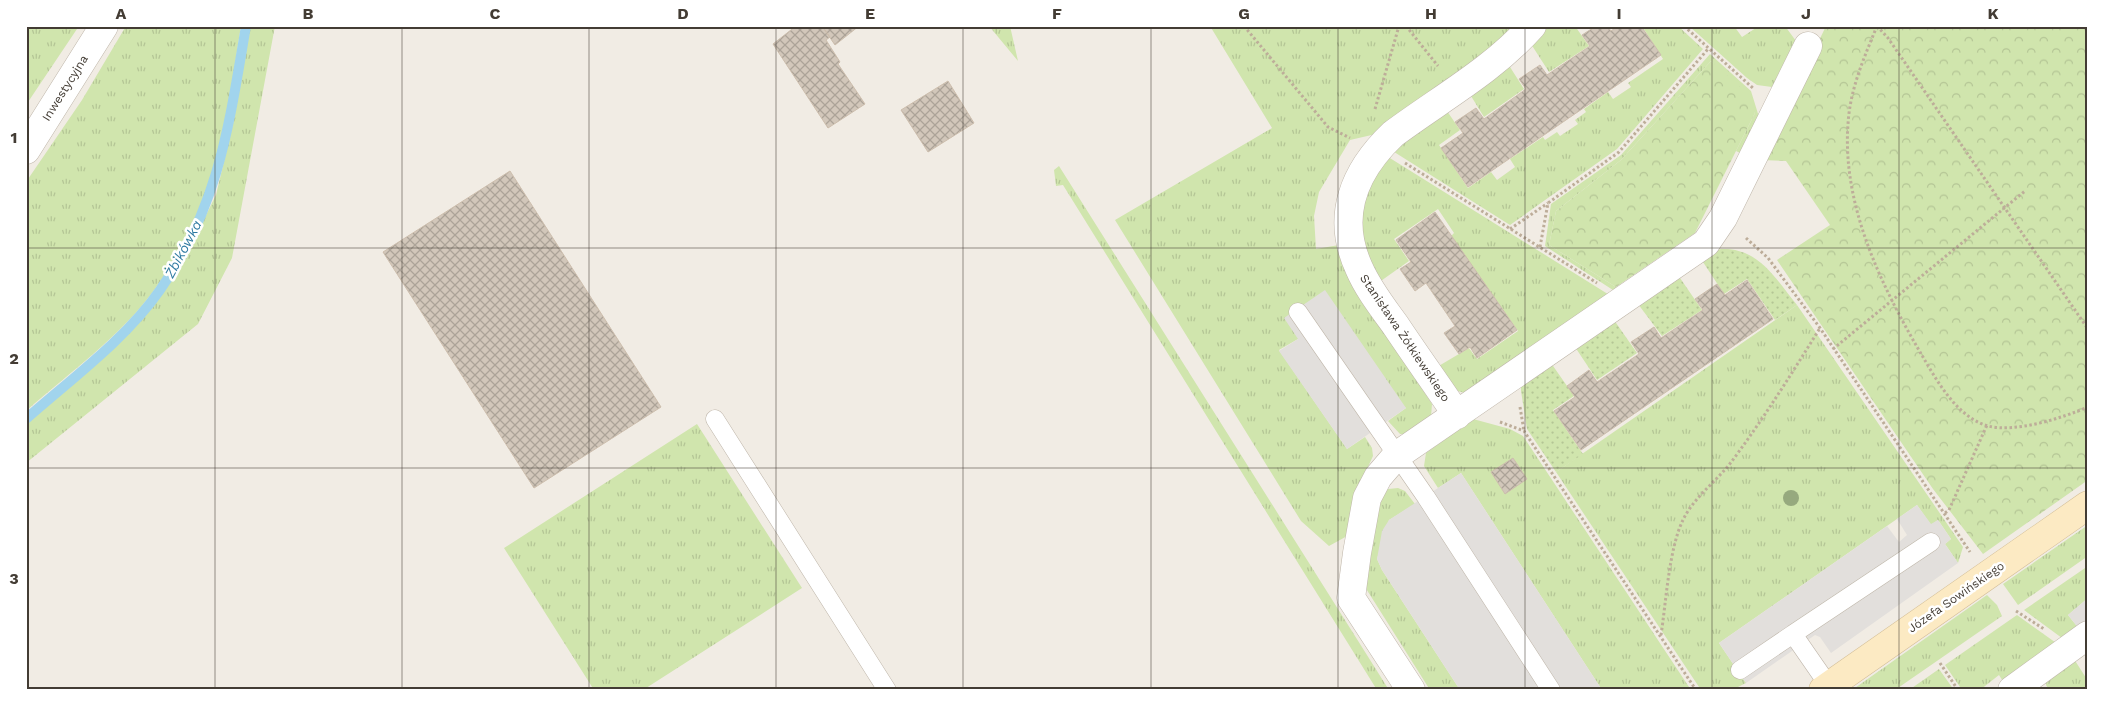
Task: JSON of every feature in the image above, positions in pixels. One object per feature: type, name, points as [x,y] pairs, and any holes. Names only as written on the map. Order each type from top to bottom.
[{"type":"street","name":"Inwestycyjna","points":[[26,150],[104,26]]},
{"type":"street","name":"Stanisława Żółkiewskiego","points":[[1411,690],[1351,598],[1357,553],[1367,498],[1378,476],[1396,456],[1457,415],[1374,295],[1354,255],[1350,241],[1351,200],[1360,173],[1379,147],[1393,134],[1511,49],[1532,26]]},
{"type":"street","points":[[1457,415],[1706,243],[1723,218],[1808,46]]},
{"type":"street","name":"Józefa Sowińskiego","points":[[1826,688],[2088,505]]},
{"type":"street","points":[[2012,690],[2088,635]]},
{"type":"lane","points":[[1298,312],[1426,497],[1551,690]]},
{"type":"lane","points":[[715,419],[887,690]]},
{"type":"lane","points":[[1740,670],[1931,542]]},
{"type":"lane","points":[[1792,634],[1826,688]]},
{"type":"path","points":[[1244,26],[1328,127],[1348,137],[1379,147],[1540,247],[1613,294],[1620,302]]},
{"type":"path","points":[[1379,147],[1369,133],[1399,26]]},
{"type":"path","points":[[1406,26],[1457,89]]},
{"type":"path","points":[[1684,26],[1777,108]]},
{"type":"path","points":[[2088,329],[2003,208],[1888,38],[1877,26],[1860,68],[1852,97],[1847,148],[1857,204],[1874,259],[1891,301],[1938,383],[1966,414],[1987,425],[2000,427],[2048,421],[2088,407]]},
{"type":"path","points":[[1510,229],[1619,152],[1708,49]]},
{"type":"path","points":[[1833,349],[2025,191]]},
{"type":"path","points":[[1540,247],[1548,203]]},
{"type":"path","points":[[1723,218],[1768,258],[1820,328],[1967,544],[1973,559]]},
{"type":"path","points":[[1661,636],[1672,559],[1683,519],[1702,494],[1730,463],[1779,395],[1820,328]]},
{"type":"path","points":[[1457,415],[1478,415],[1524,430],[1696,690]]},
{"type":"path","points":[[1945,513],[1949,510],[1987,425]]},
{"type":"path","points":[[1940,663],[1958,690]]},
{"type":"green space","points":[[26,26],[79,26],[26,105]]},
{"type":"green space","points":[[126,26],[241,26],[229,106],[219,153],[202,205],[186,239],[157,286],[112,337],[26,411],[26,182],[82,100]]},
{"type":"green space","points":[[249,26],[275,26],[232,258],[198,324],[26,463],[26,424],[99,361],[139,320],[164,288],[195,237],[216,195],[234,119]]},
{"type":"green space","points":[[989,26],[1010,26],[1018,61]]},
{"type":"green space","points":[[1210,26],[1517,26],[1504,41],[1376,134],[1350,140],[1319,192],[1314,216],[1316,249],[1339,245],[1340,255],[1349,277],[1432,404],[1431,417],[1405,434],[1400,434],[1388,421],[1406,408],[1298,339],[1279,350],[1347,449],[1365,437],[1372,448],[1373,456],[1361,482],[1349,535],[1329,546],[1301,521],[1115,220],[1272,128]]},
{"type":"green space","points":[[1547,26],[1575,26],[1589,46],[1549,72],[1531,44]]},
{"type":"green space","points":[[1642,26],[1678,26],[1703,49],[1617,149],[1510,225],[1391,150],[1447,111],[1460,130],[1439,145],[1468,188],[1491,172],[1497,180],[1515,167],[1510,159],[1543,137],[1545,140],[1557,132],[1560,136],[1578,124],[1575,120],[1586,112],[1584,109],[1608,92],[1613,99],[1631,87],[1628,83],[1663,59]]},
{"type":"green space","points":[[1689,26],[1734,26],[1742,37],[1759,26],[1785,26],[1796,41],[1772,87],[1757,85]]},
{"type":"green space","points":[[1826,26],[2088,26],[2088,480],[1983,554],[1933,489],[1777,260],[1830,225],[1786,161],[1762,160]]},
{"type":"green space","points":[[1710,54],[1751,91],[1759,117],[1740,153],[1736,151],[1755,113],[1711,61],[1621,160],[1556,211],[1549,245],[1616,287],[1616,292],[1545,246],[1551,204],[1621,155]]},
{"type":"green space","points":[[1711,61],[1747,93],[1755,113],[1695,233],[1616,287],[1549,245],[1556,211],[1621,160]]},
{"type":"green space","points":[[1506,66],[1510,67],[1524,89],[1484,117],[1471,96]]},
{"type":"green space","points":[[1385,155],[1611,296],[1465,393],[1454,390],[1437,367],[1469,348],[1477,359],[1518,331],[1451,236],[1454,233],[1438,209],[1394,239],[1409,261],[1378,283],[1360,235],[1365,192]]},
{"type":"green space","points":[[1059,166],[1389,690],[1377,690],[1063,185],[1056,186],[1054,170]]},
{"type":"green space","points":[[1721,249],[1746,253],[1756,259],[1765,266],[1797,305],[1775,320],[1747,279],[1724,294],[1703,262],[1710,253]]},
{"type":"green space","points":[[1678,275],[1702,310],[1662,336],[1638,304]]},
{"type":"green space","points":[[1797,305],[1963,547],[1958,563],[1945,544],[1951,539],[1938,520],[1931,525],[1917,505],[1719,643],[1746,683],[1732,690],[1701,690],[1556,472]]},
{"type":"green space","points":[[1614,320],[1637,353],[1597,380],[1575,347]]},
{"type":"green space","points":[[1551,363],[1574,396],[1553,410],[1583,454],[1556,472],[1527,429],[1521,391],[1521,386]]},
{"type":"green space","points":[[1473,419],[1510,429],[1523,436],[1691,690],[1683,690],[1681,688],[1677,690],[1602,690],[1461,473],[1438,488],[1424,466],[1426,453]]},
{"type":"green space","points":[[697,424],[802,588],[643,690],[594,690],[504,548]]},
{"type":"green space","points":[[1398,488],[1405,491],[1415,504],[1389,520],[1377,559],[1382,570],[1460,690],[1430,690],[1365,587],[1374,521],[1378,509],[1388,489]]},
{"type":"green space","points":[[2088,525],[2088,556],[2018,605],[2003,584]]},
{"type":"green space","points":[[2088,566],[2088,598],[2068,615],[2080,630],[2066,641],[2024,610]]},
{"type":"green space","points":[[1987,595],[1997,605],[2002,616],[1895,690],[1852,690]]},
{"type":"green space","points":[[2017,615],[2059,645],[2004,683],[1999,675],[1980,690],[1962,690],[1945,665]]},
{"type":"green space","points":[[2074,659],[2088,681],[2088,690],[2049,690],[2046,685],[2047,677]]},
{"type":"green space","points":[[1939,669],[1954,690],[1909,690]]},
{"type":"shaded area","points":[[1325,290],[1406,408],[1347,449],[1279,351],[1298,339],[1284,318]]},
{"type":"shaded area","points":[[1461,473],[1602,690],[1460,690],[1382,570],[1377,559],[1382,531],[1389,520]]},
{"type":"shaded area","points":[[1917,505],[1931,524],[1938,520],[1951,539],[1945,544],[1958,563],[1831,653],[1820,637],[1815,635],[1746,683],[1719,643],[1887,526],[1899,542],[1907,535],[1897,519]]},
{"type":"shaded area","points":[[2088,598],[2088,623],[2080,630],[2068,615]]},
{"type":"building","points":[[796,26],[822,26],[830,37],[826,40],[840,62],[838,64],[865,104],[828,128],[773,44]]},
{"type":"building","points":[[822,26],[859,26],[835,45]]},
{"type":"building","points":[[1596,26],[1607,26],[1611,31],[1618,26],[1641,26],[1661,55],[1468,187],[1441,148],[1463,133],[1455,122],[1476,108],[1484,119],[1526,89],[1519,79],[1540,65],[1547,75],[1590,46],[1582,35]]},
{"type":"building","points":[[948,81],[974,123],[928,152],[901,110]]},
{"type":"building","points":[[510,171],[661,407],[534,488],[383,252]]},
{"type":"building","points":[[1435,212],[1517,330],[1477,358],[1470,347],[1459,354],[1444,333],[1455,326],[1426,283],[1415,291],[1400,269],[1411,262],[1396,240]]},
{"type":"building","points":[[1747,280],[1773,319],[1581,450],[1554,411],[1575,397],[1567,386],[1589,370],[1597,382],[1639,354],[1631,342],[1654,327],[1661,338],[1703,310],[1695,299],[1717,284],[1725,295]]},
{"type":"building","points":[[1513,458],[1527,479],[1505,494],[1491,472]]},
{"type":"waterway","name":"Żbikówka","points":[[26,419],[97,358],[131,325],[160,290],[180,259],[209,196],[219,164],[234,97],[246,26]]}]
